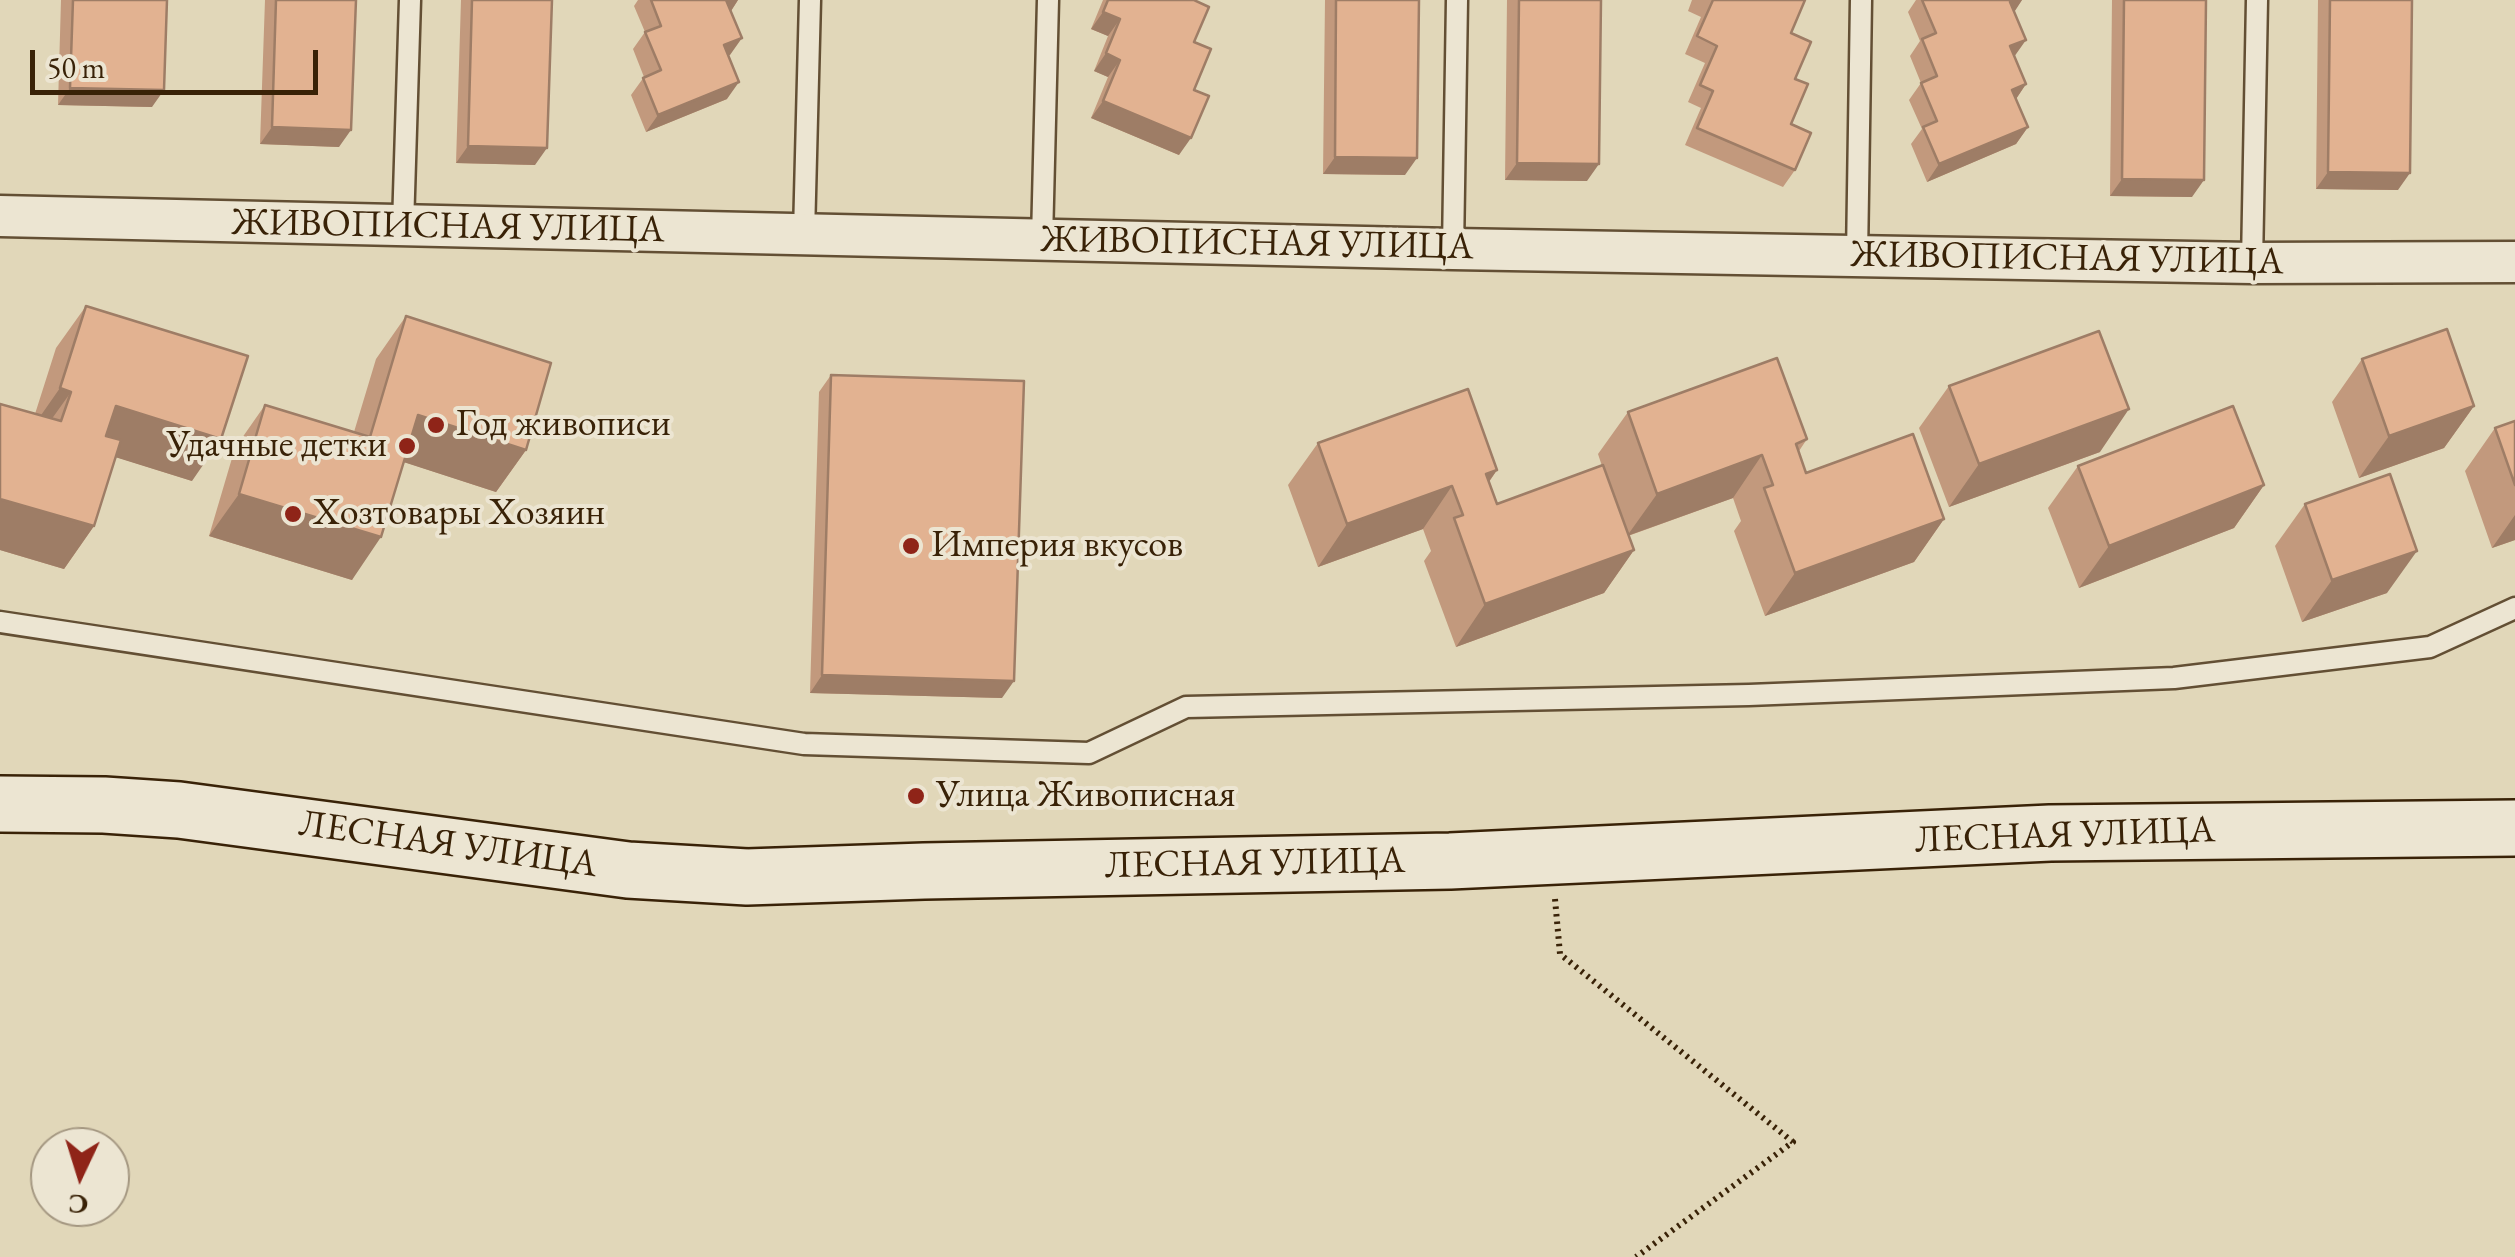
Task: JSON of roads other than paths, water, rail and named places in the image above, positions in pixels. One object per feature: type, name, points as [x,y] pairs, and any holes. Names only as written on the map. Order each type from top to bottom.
[{"type":"main road","name":"ЛЕСНАЯ УЛИЦА","points":[[0,804],[179,810],[628,870],[747,878],[924,870],[1450,860],[2050,833],[2515,828]]},
{"type":"street","name":"ЖИВОПИСНАЯ УЛИЦА","points":[[0,216],[1454,249],[2252,262],[2515,262]]},
{"type":"lane","points":[[402,226],[410,0]]},
{"type":"lane","points":[[804,234],[810,0]]},
{"type":"lane","points":[[1042,240],[1048,0]]},
{"type":"lane","points":[[1454,249],[1457,0]]},
{"type":"lane","points":[[1857,256],[1861,0]]},
{"type":"lane","points":[[2252,262],[2257,0]]},
{"type":"lane","points":[[0,622],[804,744],[1089,753],[1186,707],[1749,695],[2174,678],[2430,647],[2515,608]]},
{"type":"place","name":"Год живописи","points":[[436,425]]},
{"type":"place","name":"Удачные детки","points":[[407,446]]},
{"type":"place","name":"Хозтовары Хозяин","points":[[293,514]]},
{"type":"place","name":"Империя вкусов","points":[[911,546]]},
{"type":"place","name":"Улица Живописная","points":[[916,796]]}]
